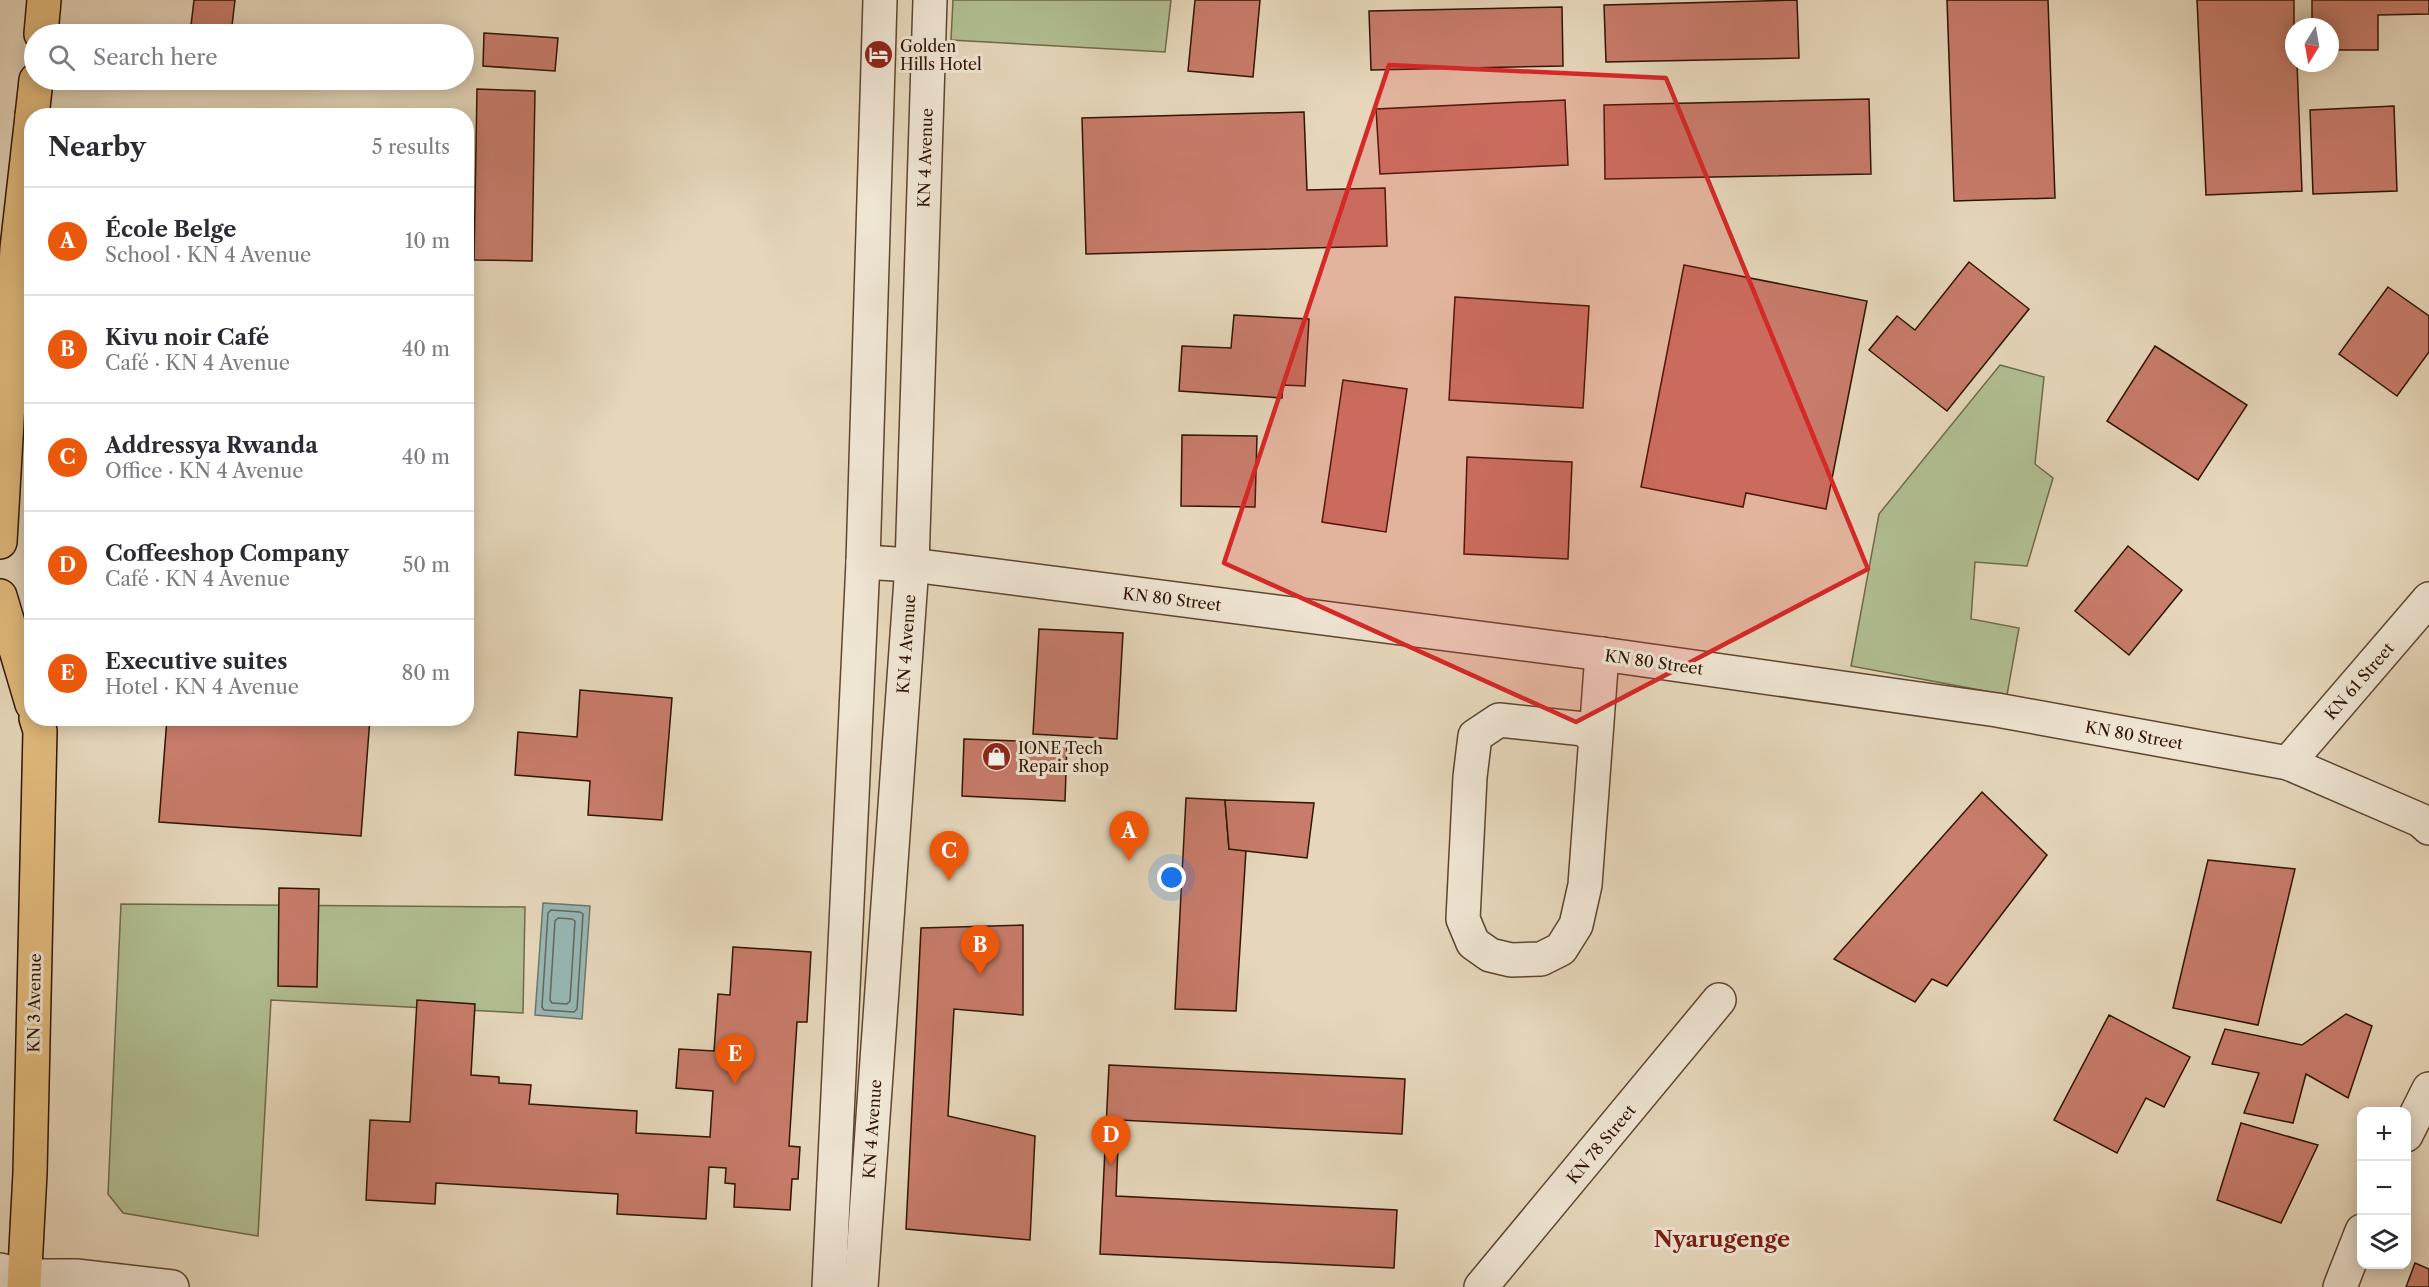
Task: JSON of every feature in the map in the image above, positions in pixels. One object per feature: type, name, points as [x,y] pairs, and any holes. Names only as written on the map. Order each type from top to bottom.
[{"type":"main road","points":[[41,24],[44,0]]},
{"type":"main road","points":[[33,108],[35,90]]},
{"type":"main road","points":[[0,542],[8,247],[24,160]]},
{"type":"main road","points":[[0,596],[24,677]]},
{"type":"main road","name":"KN 3 Avenue","points":[[16,1278],[30,1173],[38,726]]},
{"type":"street","name":"KN 4 Avenue","points":[[829,1287],[863,562],[880,0]]},
{"type":"street","name":"KN 4 Avenue","points":[[861,1287],[912,565],[930,0]]},
{"type":"street","name":"KN 80 Street","points":[[863,562],[912,565],[1602,654],[1996,710],[2288,763],[2420,820],[2429,828]]},
{"type":"street","name":"KN 61 Street","points":[[2288,763],[2429,599]]},
{"type":"street","points":[[1595,739],[1584,729],[1499,720],[1475,736],[1470,777],[1463,920],[1473,943],[1490,955],[1511,960],[1541,959],[1561,949],[1576,925],[1585,885],[1602,654]]},
{"type":"street","name":"KN 78 Street","points":[[1481,1287],[1719,1000]]},
{"type":"street","points":[[2411,1125],[2429,1089]]},
{"type":"street","points":[[2340,1287],[2357,1242]]},
{"type":"street","points":[[16,1278],[76,1276],[172,1287]]},
{"type":"highlighted area","points":[[1389,65],[1666,78],[1868,569],[1576,722],[1224,563]]},
{"type":"green space","points":[[953,0],[1171,0],[1165,52],[951,40]]},
{"type":"green space","points":[[2000,365],[2044,377],[2035,464],[2053,478],[2027,566],[1975,562],[1971,619],[2019,628],[2007,695],[1851,666],[1879,514]]},
{"type":"green space","points":[[121,904],[525,907],[523,1013],[271,1000],[258,1236],[123,1213],[108,1194]]},
{"type":"water","points":[[543,903],[590,906],[582,1019],[535,1015]]},
{"type":"building","points":[[194,0],[235,0],[232,24],[191,24]]},
{"type":"building","points":[[1195,0],[1260,0],[1253,77],[1188,71]]},
{"type":"building","points":[[1797,0],[1799,58],[1606,62],[1604,5]]},
{"type":"building","points":[[1947,0],[2048,0],[2055,198],[1954,201]]},
{"type":"building","points":[[2197,0],[2294,0],[2294,18],[2285,18],[2285,72],[2297,72],[2302,191],[2206,195]]},
{"type":"building","points":[[2312,0],[2429,0],[2429,14],[2378,15],[2378,50],[2339,50],[2339,18],[2312,18]]},
{"type":"building","points":[[1562,7],[1563,66],[1371,70],[1369,11]]},
{"type":"building","points":[[484,33],[558,38],[555,71],[483,66]]},
{"type":"building","points":[[477,89],[535,91],[532,261],[474,260]]},
{"type":"building","points":[[1869,99],[1871,174],[1605,179],[1604,105]]},
{"type":"building","points":[[1565,100],[1568,165],[1380,174],[1376,109]]},
{"type":"building","points":[[2394,106],[2397,191],[2313,194],[2310,110]]},
{"type":"building","points":[[1304,112],[1307,190],[1385,188],[1387,246],[1086,254],[1082,118]]},
{"type":"building","points":[[1969,262],[2029,309],[1947,411],[1869,350],[1897,316],[1915,330]]},
{"type":"building","points":[[1684,265],[1867,301],[1826,509],[1746,493],[1743,507],[1641,487]]},
{"type":"building","points":[[2388,287],[2429,316],[2429,352],[2397,396],[2339,354]]},
{"type":"building","points":[[1455,297],[1589,306],[1583,408],[1449,400]]},
{"type":"building","points":[[1234,315],[1309,319],[1305,386],[1283,385],[1282,398],[1179,391],[1182,346],[1231,348]]},
{"type":"building","points":[[2155,346],[2247,405],[2198,480],[2107,421]]},
{"type":"building","points":[[1343,380],[1407,389],[1386,532],[1322,522]]},
{"type":"building","points":[[1182,435],[1257,436],[1255,507],[1181,506]]},
{"type":"building","points":[[1467,457],[1572,462],[1568,559],[1464,554]]},
{"type":"building","points":[[2128,546],[2182,590],[2129,655],[2075,611]]},
{"type":"building","points":[[1039,629],[1123,633],[1117,739],[1033,734]]},
{"type":"building","points":[[580,690],[672,698],[662,820],[588,815],[590,781],[515,775],[518,732],[577,737]]},
{"type":"building","points":[[166,726],[369,726],[361,836],[159,822]]},
{"type":"building","points":[[964,739],[1067,743],[1065,801],[962,796]]},
{"type":"building","points":[[1982,792],[2047,855],[1947,986],[1932,979],[1915,1002],[1834,959]]},
{"type":"building","points":[[1186,798],[1225,800],[1229,849],[1246,850],[1236,1011],[1175,1009]]},
{"type":"building","points":[[1225,800],[1314,803],[1307,858],[1229,849]]},
{"type":"building","points":[[2208,860],[2295,869],[2258,1025],[2173,1008]]},
{"type":"building","points":[[279,888],[319,889],[317,987],[278,986]]},
{"type":"building","points":[[1023,925],[1023,1015],[954,1009],[948,1116],[1035,1136],[1030,1240],[906,1229],[921,928]]},
{"type":"building","points":[[733,947],[811,952],[807,1022],[797,1022],[789,1146],[800,1147],[798,1179],[792,1179],[790,1210],[734,1207],[735,1184],[725,1183],[726,1168],[709,1167],[706,1219],[617,1214],[618,1194],[436,1183],[435,1204],[366,1200],[370,1120],[410,1122],[417,1000],[475,1004],[471,1075],[499,1077],[499,1083],[531,1085],[529,1104],[637,1111],[636,1133],[710,1137],[713,1091],[676,1088],[679,1049],[714,1051],[718,994],[730,995]]},
{"type":"building","points":[[2346,1014],[2372,1026],[2348,1098],[2306,1074],[2293,1123],[2244,1113],[2259,1073],[2212,1064],[2225,1029],[2302,1045]]},
{"type":"building","points":[[2109,1015],[2190,1057],[2164,1107],[2146,1098],[2117,1153],[2054,1120]]},
{"type":"building","points":[[1109,1065],[1405,1079],[1402,1134],[1119,1120],[1116,1196],[1397,1210],[1394,1268],[1100,1254]]},
{"type":"building","points":[[2241,1123],[2318,1145],[2281,1223],[2217,1200]]},
{"type":"building","points":[[2415,1263],[2429,1269],[2429,1287],[2406,1287]]},
{"type":"place","name":"Golden Hills Hotel","points":[[879,55]]},
{"type":"place","name":"IONE Tech Repair shop","points":[[997,757]]},
{"type":"place","name":"École Belge","points":[[1129,861]]},
{"type":"place","name":"Addressya Rwanda","points":[[949,881]]},
{"type":"place","name":"Kivu noir Café","points":[[980,975]]},
{"type":"place","name":"Executive suites","points":[[735,1084]]},
{"type":"place","name":"Coffeeshop Company","points":[[1111,1165]]},
{"type":"district","name":"Nyarugenge","points":[[1722,1239]]}]
